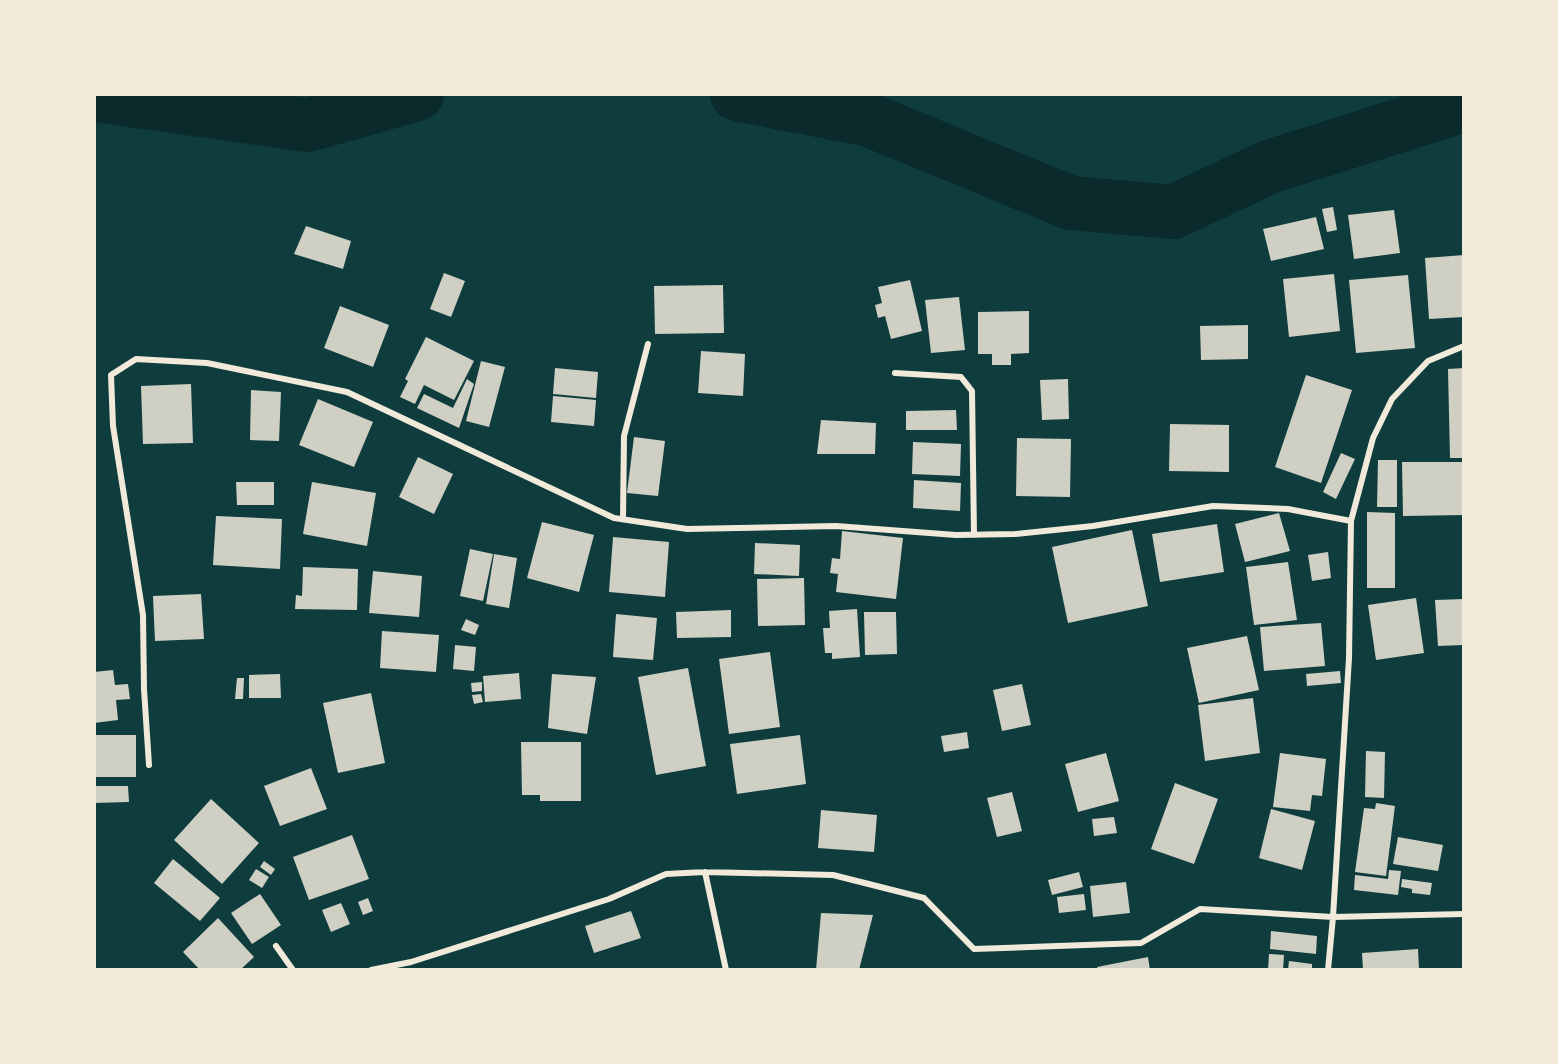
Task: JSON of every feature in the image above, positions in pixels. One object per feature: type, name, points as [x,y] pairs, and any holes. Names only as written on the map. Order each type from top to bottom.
[{"type":"street","points":[[623,519],[624,436],[648,344]]},
{"type":"street","points":[[1328,969],[1349,658],[1352,521],[1373,438],[1392,399],[1428,361],[1464,346]]},
{"type":"street","points":[[149,765],[144,689],[143,615],[113,426],[111,385],[111,375],[136,359],[207,363],[347,392],[614,518],[687,529],[836,526],[956,535],[1015,534],[1093,526],[1213,506],[1288,509],[1352,521]]},
{"type":"street","points":[[895,373],[961,377],[972,391],[975,535]]},
{"type":"street","points":[[705,872],[726,969]]},
{"type":"street","points":[[371,969],[411,962],[609,899],[666,874],[705,872],[833,875],[924,898],[974,949],[1141,942],[1200,909],[1333,917],[1464,914]]},
{"type":"street","points":[[276,946],[293,969]]},
{"type":"building","points":[[1333,207],[1337,230],[1327,232],[1322,209]]},
{"type":"building","points":[[1394,210],[1400,253],[1354,259],[1348,215]]},
{"type":"building","points":[[1316,217],[1324,249],[1271,261],[1263,229]]},
{"type":"building","points":[[306,226],[351,241],[343,269],[294,254]]},
{"type":"building","points":[[1464,255],[1464,317],[1429,319],[1425,258]]},
{"type":"building","points":[[444,273],[465,281],[451,317],[430,309]]},
{"type":"building","points":[[1334,274],[1340,331],[1289,337],[1283,279]]},
{"type":"building","points":[[1408,275],[1415,348],[1356,353],[1349,280]]},
{"type":"building","points":[[910,280],[922,331],[891,339],[885,316],[878,318],[875,305],[882,303],[878,287]]},
{"type":"building","points":[[723,285],[724,333],[655,334],[654,286]]},
{"type":"building","points":[[959,297],[965,350],[931,353],[925,300]]},
{"type":"building","points":[[340,306],[389,325],[373,367],[324,348]]},
{"type":"building","points":[[1029,311],[1029,353],[1011,354],[1011,365],[992,365],[992,354],[978,354],[978,312]]},
{"type":"building","points":[[1248,325],[1248,359],[1201,360],[1200,326]]},
{"type":"building","points":[[426,337],[474,361],[454,400],[424,385],[415,404],[400,397],[408,381],[405,379]]},
{"type":"building","points":[[701,351],[745,354],[743,396],[698,393]]},
{"type":"building","points":[[481,361],[505,367],[489,427],[466,421]]},
{"type":"building","points":[[555,368],[598,372],[596,398],[553,394]]},
{"type":"building","points":[[1464,368],[1464,458],[1450,458],[1448,369]]},
{"type":"building","points":[[1306,375],[1352,390],[1321,483],[1275,467]]},
{"type":"building","points":[[467,379],[474,384],[459,428],[417,408],[424,394],[453,408]]},
{"type":"building","points":[[1068,379],[1069,419],[1042,420],[1040,380]]},
{"type":"building","points":[[191,384],[193,443],[143,444],[141,386]]},
{"type":"building","points":[[251,390],[281,392],[279,441],[250,440]]},
{"type":"building","points":[[553,396],[596,400],[594,426],[551,422]]},
{"type":"building","points":[[318,399],[373,422],[354,467],[299,445]]},
{"type":"building","points":[[956,410],[957,430],[906,430],[906,411]]},
{"type":"building","points":[[821,420],[876,423],[875,454],[817,454]]},
{"type":"building","points":[[1170,424],[1229,425],[1229,472],[1169,471]]},
{"type":"building","points":[[634,437],[665,441],[658,496],[627,493]]},
{"type":"building","points":[[1017,438],[1071,439],[1070,497],[1016,496]]},
{"type":"building","points":[[913,442],[961,444],[960,476],[912,474]]},
{"type":"building","points":[[1341,453],[1355,459],[1336,499],[1323,492]]},
{"type":"building","points":[[418,457],[453,474],[434,514],[399,497]]},
{"type":"building","points":[[1378,460],[1397,460],[1397,507],[1377,507]]},
{"type":"building","points":[[1402,462],[1464,462],[1464,515],[1403,516]]},
{"type":"building","points":[[914,480],[961,483],[960,511],[913,508]]},
{"type":"building","points":[[236,482],[274,482],[274,505],[237,505]]},
{"type":"building","points":[[312,482],[376,493],[367,546],[303,534]]},
{"type":"building","points":[[1367,512],[1395,513],[1395,588],[1367,588]]},
{"type":"building","points":[[1279,513],[1290,551],[1245,562],[1235,524]]},
{"type":"building","points":[[216,516],[282,519],[280,569],[213,565]]},
{"type":"building","points":[[542,522],[594,535],[579,592],[527,578]]},
{"type":"building","points":[[1217,524],[1224,572],[1160,582],[1152,534]]},
{"type":"building","points":[[1132,530],[1148,606],[1068,623],[1052,547]]},
{"type":"building","points":[[842,531],[903,538],[896,599],[836,592],[838,574],[830,573],[832,558],[840,559]]},
{"type":"building","points":[[613,537],[669,542],[665,597],[609,592]]},
{"type":"building","points":[[755,543],[800,545],[799,576],[754,574]]},
{"type":"building","points":[[470,549],[493,554],[483,601],[460,596]]},
{"type":"building","points":[[1328,552],[1331,578],[1312,581],[1308,555]]},
{"type":"building","points":[[494,554],[517,558],[509,608],[486,604]]},
{"type":"building","points":[[1288,562],[1297,620],[1254,625],[1246,567]]},
{"type":"building","points":[[303,567],[358,569],[357,610],[295,609],[296,595],[302,596]]},
{"type":"building","points":[[373,571],[422,576],[419,617],[369,613]]},
{"type":"building","points":[[804,578],[805,625],[758,626],[757,579]]},
{"type":"building","points":[[201,594],[204,639],[155,641],[153,596]]},
{"type":"building","points":[[1416,598],[1424,653],[1376,660],[1368,605]]},
{"type":"building","points":[[1464,599],[1464,645],[1438,646],[1435,600]]},
{"type":"building","points":[[857,609],[860,657],[832,659],[832,653],[825,653],[823,628],[830,628],[829,611]]},
{"type":"building","points":[[731,610],[731,637],[677,638],[676,612]]},
{"type":"building","points":[[864,612],[896,612],[897,654],[865,655]]},
{"type":"building","points":[[616,614],[657,618],[653,660],[613,657]]},
{"type":"building","points":[[466,619],[479,625],[475,635],[461,630]]},
{"type":"building","points":[[1321,623],[1325,666],[1264,671],[1260,627]]},
{"type":"building","points":[[382,631],[439,635],[436,672],[380,668]]},
{"type":"building","points":[[1247,636],[1259,690],[1199,703],[1187,648]]},
{"type":"building","points":[[455,645],[476,647],[474,671],[453,669]]},
{"type":"building","points":[[770,652],[780,727],[729,734],[719,659]]},
{"type":"building","points":[[688,668],[706,766],[656,775],[638,677]]},
{"type":"building","points":[[113,670],[115,685],[128,684],[130,699],[116,700],[118,720],[94,723],[94,672]]},
{"type":"building","points":[[1340,671],[1341,683],[1307,686],[1306,674]]},
{"type":"building","points":[[519,673],[521,699],[485,702],[483,676]]},
{"type":"building","points":[[280,674],[281,698],[249,698],[249,675]]},
{"type":"building","points":[[552,674],[596,677],[587,734],[548,728]]},
{"type":"building","points":[[237,678],[244,678],[243,699],[235,699]]},
{"type":"building","points":[[482,682],[482,691],[472,692],[471,683]]},
{"type":"building","points":[[1022,684],[1031,725],[1002,731],[993,690]]},
{"type":"building","points":[[371,693],[385,763],[338,773],[323,703]]},
{"type":"building","points":[[481,694],[483,702],[474,704],[472,695]]},
{"type":"building","points":[[1253,698],[1260,753],[1205,761],[1198,705]]},
{"type":"building","points":[[967,732],[969,748],[944,752],[941,736]]},
{"type":"building","points":[[94,735],[136,735],[136,777],[94,777]]},
{"type":"building","points":[[800,735],[806,784],[737,794],[730,744]]},
{"type":"building","points":[[521,742],[581,742],[581,801],[540,801],[540,795],[522,795]]},
{"type":"building","points":[[1366,751],[1385,752],[1384,798],[1365,797]]},
{"type":"building","points":[[1106,753],[1119,801],[1078,812],[1065,764]]},
{"type":"building","points":[[1280,753],[1326,759],[1322,796],[1312,795],[1310,811],[1273,807]]},
{"type":"building","points":[[311,768],[327,809],[280,826],[264,786]]},
{"type":"building","points":[[1175,783],[1218,799],[1194,864],[1151,849]]},
{"type":"building","points":[[94,786],[128,786],[129,802],[94,803]]},
{"type":"building","points":[[1012,792],[1022,831],[997,837],[987,798]]},
{"type":"building","points":[[211,799],[259,843],[222,884],[174,840]]},
{"type":"building","points":[[1376,803],[1395,806],[1386,876],[1355,872],[1364,808],[1375,809]]},
{"type":"building","points":[[1271,809],[1315,821],[1302,870],[1259,858]]},
{"type":"building","points":[[821,810],[877,815],[874,852],[818,848]]},
{"type":"building","points":[[1114,817],[1117,833],[1094,836],[1092,819]]},
{"type":"building","points":[[352,835],[369,879],[309,900],[293,857]]},
{"type":"building","points":[[1398,837],[1443,845],[1438,871],[1393,864]]},
{"type":"building","points":[[173,859],[220,898],[200,921],[154,883]]},
{"type":"building","points":[[264,861],[275,869],[271,875],[260,867]]},
{"type":"building","points":[[256,869],[269,877],[262,888],[249,880]]},
{"type":"building","points":[[1389,870],[1401,871],[1398,895],[1354,890],[1355,875],[1388,879]]},
{"type":"building","points":[[1079,872],[1083,887],[1052,895],[1048,880]]},
{"type":"building","points":[[1402,879],[1432,883],[1430,895],[1412,893],[1412,889],[1401,887]]},
{"type":"building","points":[[1126,882],[1130,913],[1093,917],[1090,886]]},
{"type":"building","points":[[260,894],[281,925],[252,944],[231,913]]},
{"type":"building","points":[[1084,894],[1086,910],[1059,913],[1057,897]]},
{"type":"building","points":[[368,898],[373,911],[363,915],[358,902]]},
{"type":"building","points":[[341,903],[350,924],[331,932],[322,910]]},
{"type":"building","points":[[631,911],[641,938],[594,953],[585,926]]},
{"type":"building","points":[[821,913],[873,915],[859,970],[816,970]]},
{"type":"building","points":[[218,918],[254,957],[240,970],[200,970],[183,952]]},
{"type":"building","points":[[1271,931],[1317,936],[1316,954],[1270,949]]},
{"type":"building","points":[[1418,949],[1419,970],[1363,970],[1362,953]]},
{"type":"building","points":[[1269,954],[1284,955],[1283,970],[1268,970]]},
{"type":"building","points":[[1148,957],[1150,970],[1098,970],[1097,967]]},
{"type":"building","points":[[1289,961],[1312,964],[1312,970],[1288,970]]},
{"type":"waterway","points":[[94,95],[308,125],[417,94]]},
{"type":"waterway","points":[[737,94],[869,120],[1071,203],[1173,212],[1269,167],[1464,105]]}]
